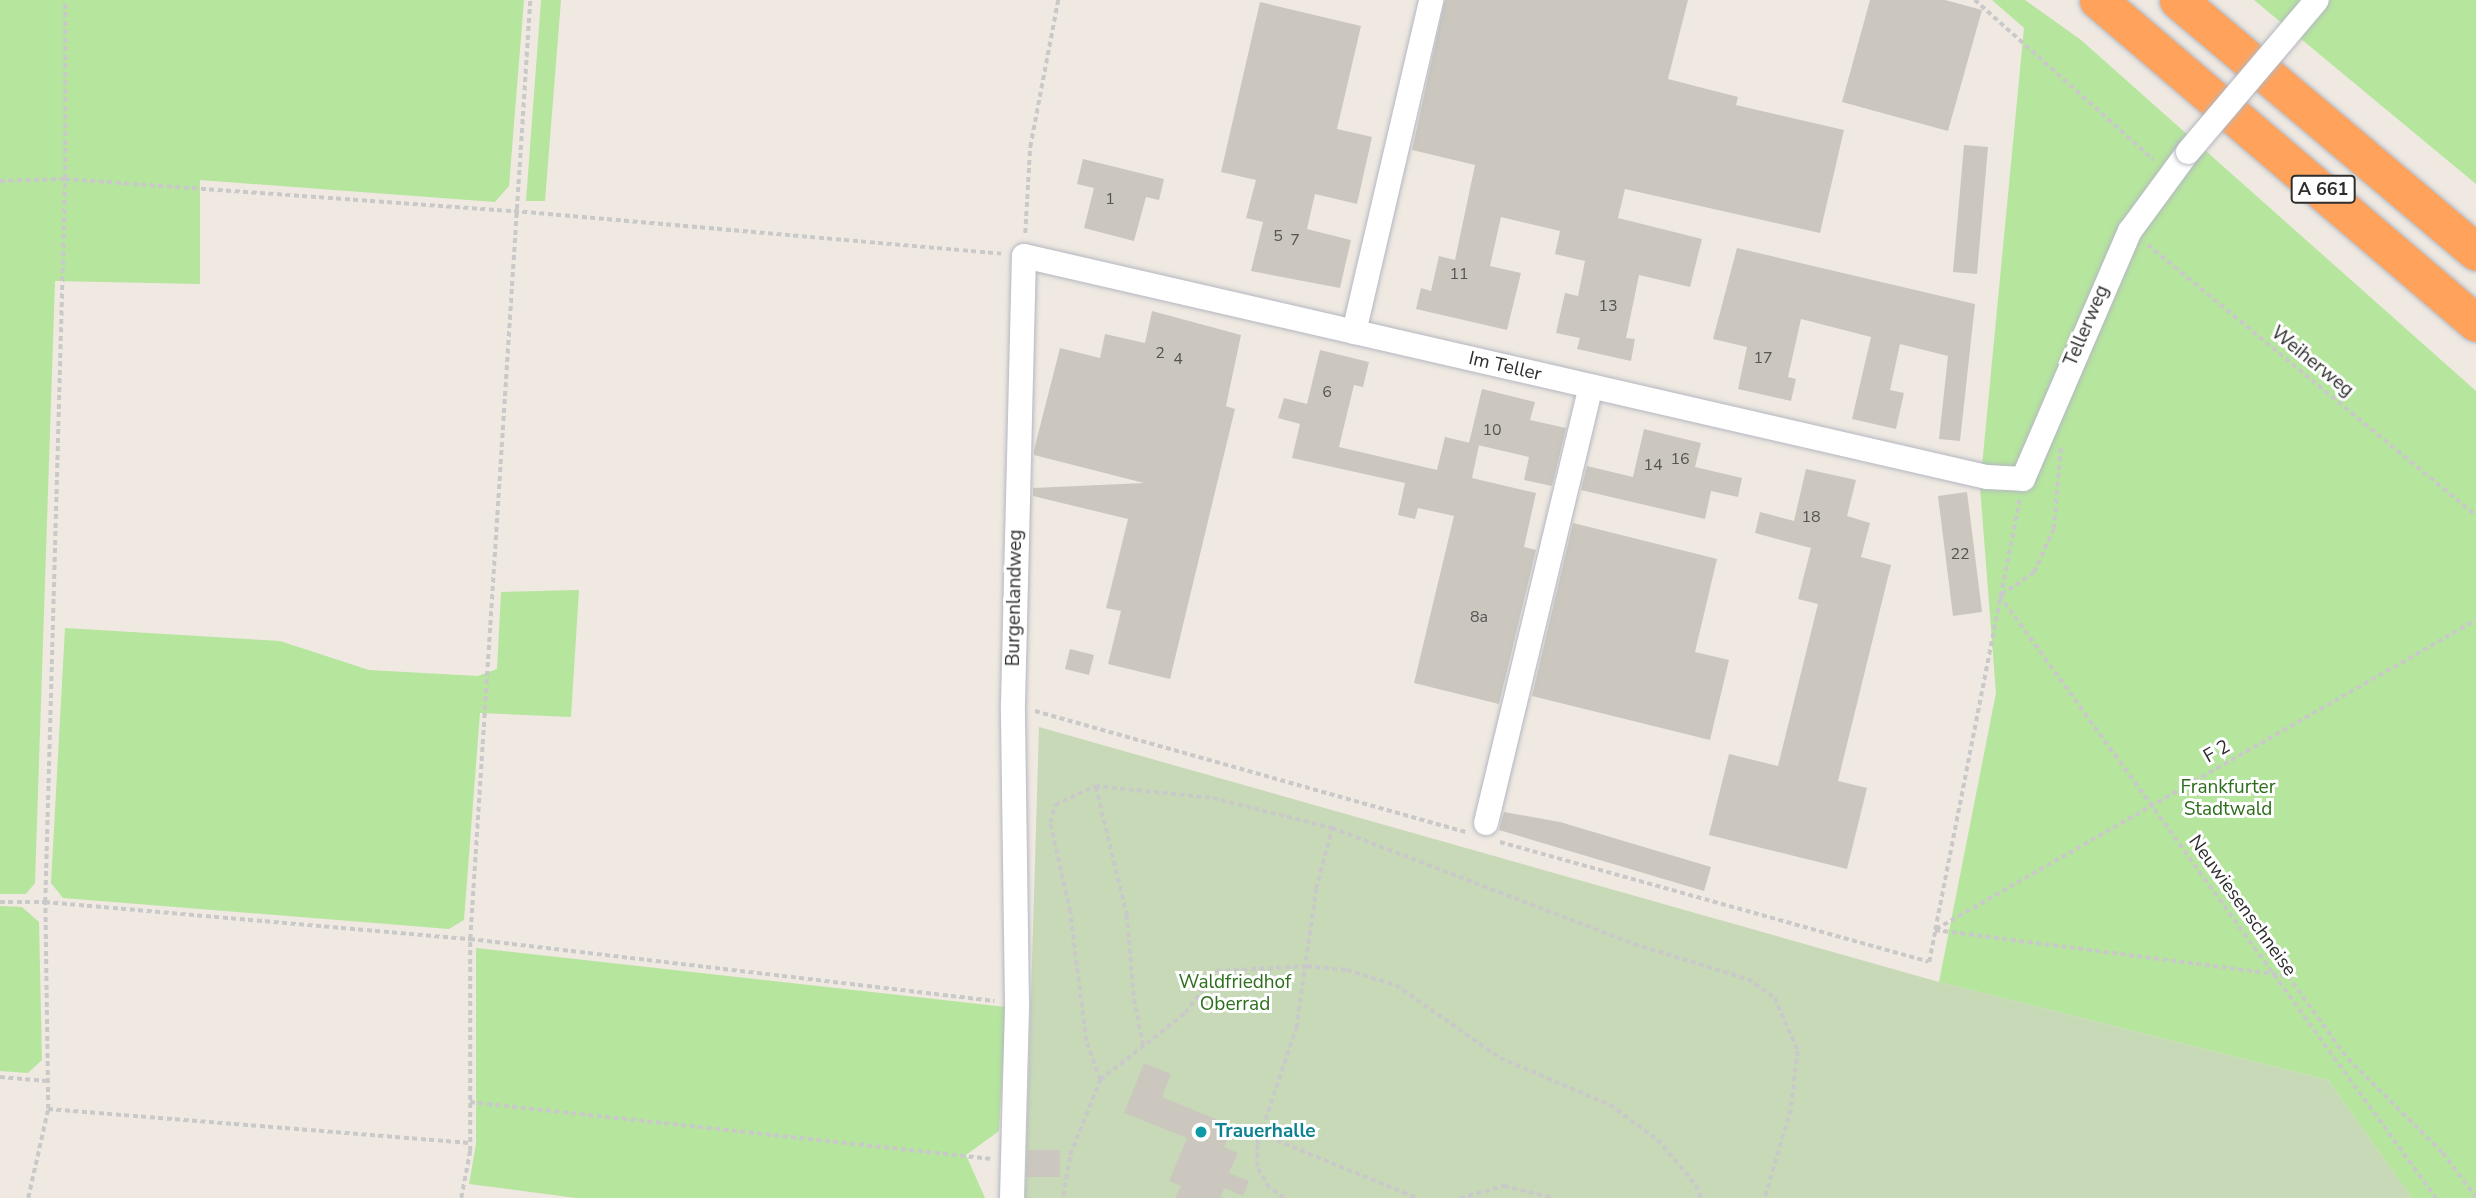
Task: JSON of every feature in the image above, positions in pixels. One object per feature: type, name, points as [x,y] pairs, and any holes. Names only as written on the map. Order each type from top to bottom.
[{"type":"highway","name":"A 661","points":[[2098,0],[2476,323]]},
{"type":"highway","name":"A 661","points":[[2178,0],[2476,252]]},
{"type":"street","points":[[1354,332],[1432,0]]},
{"type":"street","name":"Tellerweg","points":[[2023,479],[2130,231],[2188,152],[2317,0]]},
{"type":"street","name":"Im Teller","points":[[1024,256],[1987,477],[2023,479]]},
{"type":"street","name":"Burgenlandweg","points":[[1012,1198],[1017,1004],[1013,704],[1024,256]]},
{"type":"street","points":[[1485,832],[1591,387]]},
{"type":"path","points":[[28,1198],[48,1109],[45,902],[65,179],[65,0]]},
{"type":"path","points":[[461,1198],[470,1143],[470,939],[514,211],[530,0]]},
{"type":"path","points":[[0,181],[65,179],[514,211],[1024,256],[1030,147],[1058,0]]},
{"type":"path","points":[[1976,0],[2171,176]]},
{"type":"path","name":"Weiherweg","points":[[2130,231],[2476,515]]},
{"type":"path","points":[[2000,596],[2034,573],[2054,529],[2062,453],[2052,411]]},
{"type":"path","points":[[1013,704],[1485,832],[1929,962],[2023,479]]},
{"type":"path","name":"Neuwiesenschneise","points":[[2000,596],[2437,1198]]},
{"type":"path","name":"F 2","points":[[1935,930],[2476,620]]},
{"type":"path","points":[[1095,786],[1127,915],[1134,999],[1144,1049]]},
{"type":"path","points":[[1100,1080],[1086,1041],[1070,912],[1050,823],[1055,805],[1095,786],[1213,798],[1332,828],[1634,944],[1748,979],[1774,998],[1798,1051],[1791,1110],[1765,1198]]},
{"type":"path","points":[[1284,1198],[1269,1188],[1257,1167],[1261,1134],[1296,1028],[1316,889],[1332,828]]},
{"type":"path","points":[[0,902],[45,902],[470,939],[1017,1004]]},
{"type":"path","points":[[1935,930],[2288,976],[2347,1059],[2443,1153],[2476,1197]]},
{"type":"path","points":[[1063,1196],[1070,1155],[1100,1080],[1144,1049],[1185,1013],[1217,971],[1307,966],[1347,970],[1396,985],[1500,1058],[1610,1105],[1658,1140],[1696,1185],[1701,1198]]},
{"type":"path","points":[[0,1077],[47,1081]]},
{"type":"path","points":[[470,1102],[947,1158],[1012,1160]]},
{"type":"path","points":[[48,1109],[470,1143]]},
{"type":"path","points":[[1261,1134],[1417,1198]]},
{"type":"path","points":[[1461,1198],[1504,1186],[1554,1198]]},
{"type":"green space","points":[[0,0],[524,0],[509,186],[495,202],[200,180],[200,284],[55,281],[35,883],[26,894],[0,894]]},
{"type":"green space","points":[[541,0],[561,0],[545,201],[526,201]]},
{"type":"green space","name":"Frankfurter Stadtwald","points":[[1992,0],[2025,0],[2081,40],[2476,391],[2476,1198],[2412,1198],[2328,1080],[1939,982],[1996,693],[1980,487],[2024,28]]},
{"type":"green space","points":[[2254,0],[2476,0],[2476,184]]},
{"type":"green space","points":[[579,590],[571,717],[480,713],[464,920],[449,929],[63,898],[51,883],[65,628],[280,641],[369,670],[478,676],[497,669],[501,592]]},
{"type":"green space","name":"Waldfriedhof Oberrad","points":[[1039,727],[1939,982],[2328,1080],[2412,1198],[1025,1198]]},
{"type":"green space","points":[[0,906],[22,907],[39,922],[42,1060],[28,1073],[0,1071]]},
{"type":"green space","points":[[476,948],[1006,1007],[999,1131],[966,1155],[985,1198],[576,1198],[469,1184],[476,1144]]},
{"type":"building","points":[[1445,0],[1688,0],[1668,79],[1738,97],[1736,105],[1844,130],[1820,233],[1625,189],[1618,218],[1702,239],[1690,287],[1639,275],[1626,338],[1635,339],[1631,361],[1577,349],[1580,338],[1556,333],[1565,293],[1578,296],[1585,261],[1555,254],[1560,231],[1501,217],[1490,266],[1521,273],[1507,330],[1416,309],[1421,288],[1431,291],[1439,256],[1455,260],[1475,165],[1412,150]]},
{"type":"building","points":[[1870,0],[1945,0],[1982,10],[1948,131],[1842,102]]},
{"type":"building","points":[[1260,2],[1361,26],[1337,129],[1372,137],[1357,204],[1315,194],[1307,229],[1351,240],[1340,288],[1251,271],[1263,222],[1246,218],[1256,180],[1221,172]]},
{"type":"building","points":[[1964,145],[1988,147],[1977,274],[1953,272]]},
{"type":"building","points":[[1083,159],[1164,179],[1159,200],[1146,197],[1134,241],[1084,228],[1094,188],[1077,184]]},
{"type":"building","points":[[1737,248],[1975,304],[1960,441],[1939,439],[1948,356],[1900,344],[1890,390],[1904,393],[1896,429],[1852,419],[1871,337],[1801,319],[1788,377],[1796,379],[1791,401],[1738,389],[1747,347],[1713,339]]},
{"type":"building","points":[[1152,311],[1241,335],[1226,406],[1235,409],[1170,679],[1108,664],[1121,611],[1106,608],[1128,519],[1033,496],[1033,488],[1144,483],[1034,455],[1034,450],[1060,348],[1100,358],[1105,334],[1145,343]]},
{"type":"building","points":[[1320,350],[1369,362],[1363,387],[1354,385],[1339,447],[1437,470],[1445,437],[1479,445],[1472,478],[1536,493],[1524,547],[1536,550],[1499,704],[1414,683],[1454,516],[1418,508],[1415,519],[1398,515],[1405,483],[1292,458],[1300,424],[1278,418],[1284,398],[1307,404]]},
{"type":"building","points":[[1482,389],[1535,402],[1530,420],[1566,428],[1552,486],[1524,480],[1529,457],[1469,443]]},
{"type":"building","points":[[1644,429],[1701,443],[1695,467],[1742,478],[1738,497],[1711,491],[1705,519],[1581,490],[1587,466],[1633,477]]},
{"type":"building","points":[[1806,469],[1856,480],[1847,516],[1870,523],[1861,557],[1891,565],[1838,781],[1867,788],[1847,869],[1709,835],[1729,754],[1778,766],[1818,604],[1798,599],[1811,548],[1755,533],[1760,512],[1794,521]]},
{"type":"building","points":[[1967,492],[1982,612],[1953,616],[1938,496]]},
{"type":"building","points":[[1573,523],[1717,559],[1695,652],[1729,660],[1710,740],[1532,696]]},
{"type":"building","points":[[1070,649],[1094,655],[1089,675],[1065,669]]},
{"type":"building","points":[[1504,812],[1560,822],[1711,867],[1704,891],[1499,830]]},
{"type":"building","name":"Trauerhalle","points":[[1144,1063],[1171,1074],[1162,1097],[1233,1126],[1224,1147],[1238,1153],[1229,1173],[1249,1181],[1243,1196],[1224,1188],[1221,1198],[1175,1198],[1181,1186],[1169,1181],[1187,1138],[1124,1113]]},
{"type":"building","points":[[1028,1150],[1060,1150],[1060,1177],[1027,1177]]},
{"type":"place","name":"Trauerhalle","points":[[1201,1132]]}]
